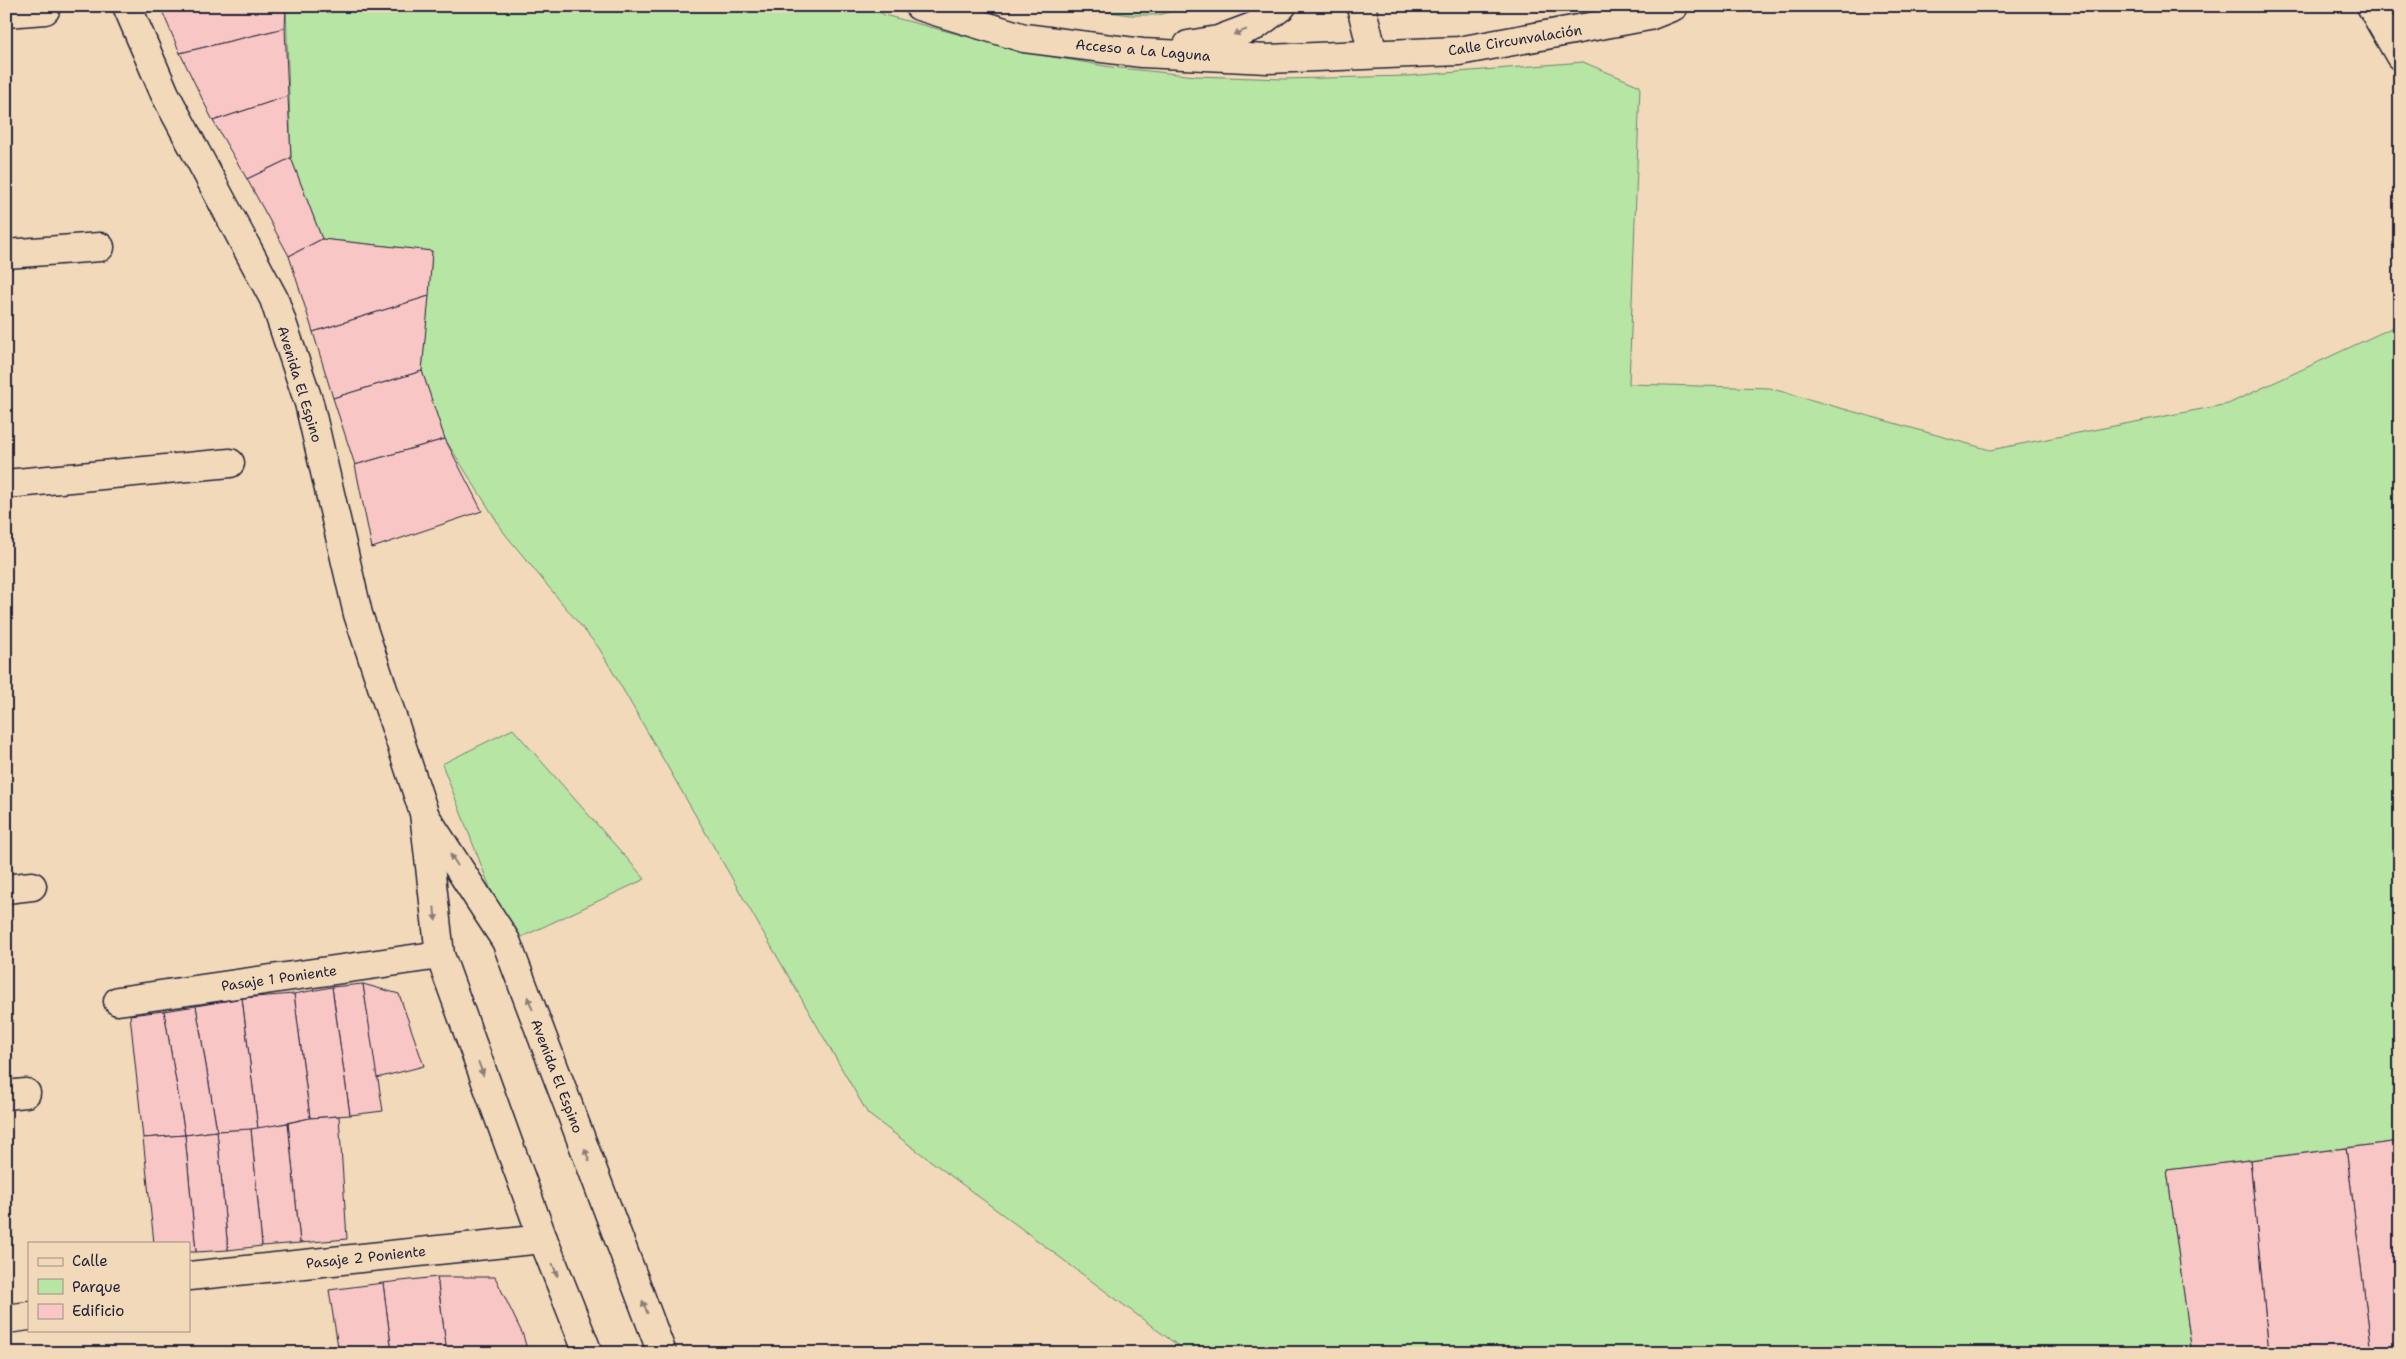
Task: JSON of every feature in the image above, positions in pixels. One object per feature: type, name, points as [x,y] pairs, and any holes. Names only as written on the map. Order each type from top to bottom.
[{"type":"street","name":"Avenida El Espino","points":[[127,6],[165,94],[274,299],[309,403],[358,614],[424,813],[440,956],[543,1239],[588,1353]]},
{"type":"street","name":"Acceso a La Laguna","points":[[919,6],[1024,38],[1142,53],[1268,59],[1372,54]]},
{"type":"street","points":[[1142,53],[1218,40],[1255,26],[1282,6]]},
{"type":"street","points":[[1361,6],[1372,54]]},
{"type":"street","name":"Calle Circunvalación","points":[[1372,54],[1459,51],[1650,16],[1674,6]]},
{"type":"street","points":[[2371,6],[2400,56]]},
{"type":"street","points":[[6,13],[45,10]]},
{"type":"street","points":[[6,254],[100,247]]},
{"type":"street","points":[[6,484],[230,463]]},
{"type":"street","name":"Avenida El Espino","points":[[424,813],[506,941],[662,1353]]},
{"type":"street","name":"Pasaje 1 Poniente","points":[[118,1001],[440,956]]},
{"type":"street","name":"Pasaje 2 Poniente","points":[[190,1276],[543,1239]]},
{"type":"street","points":[[6,1318],[28,1316]]},
{"type":"green space","points":[[286,6],[872,6],[884,15],[1031,53],[1111,67],[1196,76],[1284,79],[1408,76],[1583,62],[1640,86],[1629,384],[1769,388],[1990,450],[2228,404],[2400,324],[2400,1141],[2167,1170],[2192,1353],[1188,1353],[868,1114],[599,648],[505,534],[445,439],[422,371],[432,251],[322,239],[291,158]]},
{"type":"green space","points":[[1066,6],[1189,6],[1159,15],[1130,15]]},
{"type":"green space","points":[[513,729],[645,879],[511,942],[442,764]]},
{"type":"building","points":[[160,6],[286,6],[285,28],[180,53]]},
{"type":"building","points":[[285,28],[288,96],[213,121],[180,53]]},
{"type":"building","points":[[288,96],[291,158],[247,179],[213,121]]},
{"type":"building","points":[[291,158],[322,239],[289,256],[247,179]]},
{"type":"building","points":[[322,239],[432,251],[429,296],[313,332],[289,256]]},
{"type":"building","points":[[429,296],[422,371],[333,398],[313,332]]},
{"type":"building","points":[[422,371],[445,439],[355,465],[333,398]]},
{"type":"building","points":[[445,439],[482,511],[372,548],[355,465]]},
{"type":"building","points":[[363,984],[383,1111],[350,1115],[332,987]]},
{"type":"building","points":[[363,984],[399,994],[424,1066],[377,1078]]},
{"type":"building","points":[[332,987],[350,1115],[310,1118],[294,994]]},
{"type":"building","points":[[294,994],[310,1118],[258,1129],[242,998]]},
{"type":"building","points":[[242,998],[258,1129],[217,1131],[196,1006]]},
{"type":"building","points":[[196,1006],[217,1131],[185,1135],[164,1011]]},
{"type":"building","points":[[164,1011],[185,1135],[143,1138],[130,1015]]},
{"type":"building","points":[[339,1116],[347,1239],[300,1243],[288,1123],[310,1118]]},
{"type":"building","points":[[288,1123],[300,1243],[262,1246],[251,1129]]},
{"type":"building","points":[[251,1129],[262,1246],[228,1250],[217,1131]]},
{"type":"building","points":[[217,1131],[228,1250],[196,1252],[185,1135]]},
{"type":"building","points":[[185,1135],[196,1252],[190,1252],[190,1242],[154,1242],[143,1138]]},
{"type":"building","points":[[2400,1141],[2400,1353],[2372,1353],[2346,1148]]},
{"type":"building","points":[[2346,1148],[2372,1353],[2269,1353],[2250,1160]]},
{"type":"building","points":[[2250,1160],[2269,1353],[2192,1353],[2167,1170]]},
{"type":"building","points":[[437,1277],[495,1277],[523,1335],[528,1353],[447,1353]]},
{"type":"building","points":[[437,1277],[447,1353],[392,1353],[383,1283]]},
{"type":"building","points":[[383,1283],[392,1353],[339,1353],[329,1290]]}]
